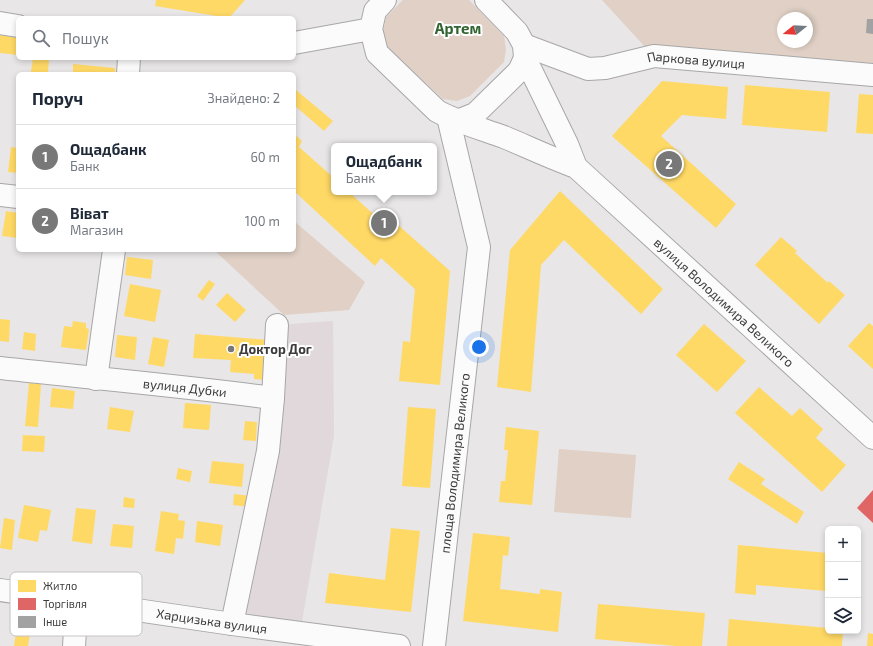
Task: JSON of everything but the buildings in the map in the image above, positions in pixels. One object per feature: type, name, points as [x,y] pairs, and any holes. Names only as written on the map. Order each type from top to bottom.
[{"type":"street","points":[[486,0],[517,32],[524,52],[567,144],[576,167]]},
{"type":"street","points":[[296,42],[374,10],[377,53],[437,111],[505,138],[552,159],[576,167]]},
{"type":"street","points":[[0,23],[16,26]]},
{"type":"street","points":[[454,119],[476,114],[519,71],[524,52]]},
{"type":"street","name":"Паркова вулиця","points":[[524,52],[588,69],[605,68],[654,56],[873,75]]},
{"type":"street","points":[[128,72],[129,60]]},
{"type":"street","name":"площа Володимира Великого","points":[[434,646],[479,247],[454,119]]},
{"type":"street","name":"вулиця Володимира Великого","points":[[576,167],[873,438]]},
{"type":"street","points":[[0,195],[16,197]]},
{"type":"street","points":[[96,379],[114,252]]},
{"type":"street","points":[[232,624],[268,451],[273,398],[277,325]]},
{"type":"street","name":"вулиця Дубки","points":[[0,368],[96,379],[198,388],[273,398]]},
{"type":"street","name":"Харцизька вулиця","points":[[0,590],[10,591]]},
{"type":"street","name":"Харцизька вулиця","points":[[142,611],[399,646]]},
{"type":"street","points":[[74,646],[75,636]]},
{"type":"shaded area","points":[[403,0],[469,0],[504,36],[506,50],[504,62],[470,96],[457,101],[443,99],[387,47],[383,31],[386,17]]},
{"type":"shaded area","points":[[602,0],[873,0],[873,64],[646,48]]},
{"type":"shaded area","points":[[296,223],[365,282],[349,310],[284,315],[216,252],[296,252]]},
{"type":"shaded area","points":[[333,321],[334,436],[300,633],[232,624],[277,325]]},
{"type":"shaded area","points":[[559,449],[636,455],[631,518],[554,512]]},
{"type":"place","name":"Віват","points":[[669,164]]},
{"type":"place","name":"Ощадбанк","points":[[384,223]]},
{"type":"place","name":"Доктор Дог","points":[[231,349]]},
{"type":"district","name":"Артем","points":[[458,29]]}]
